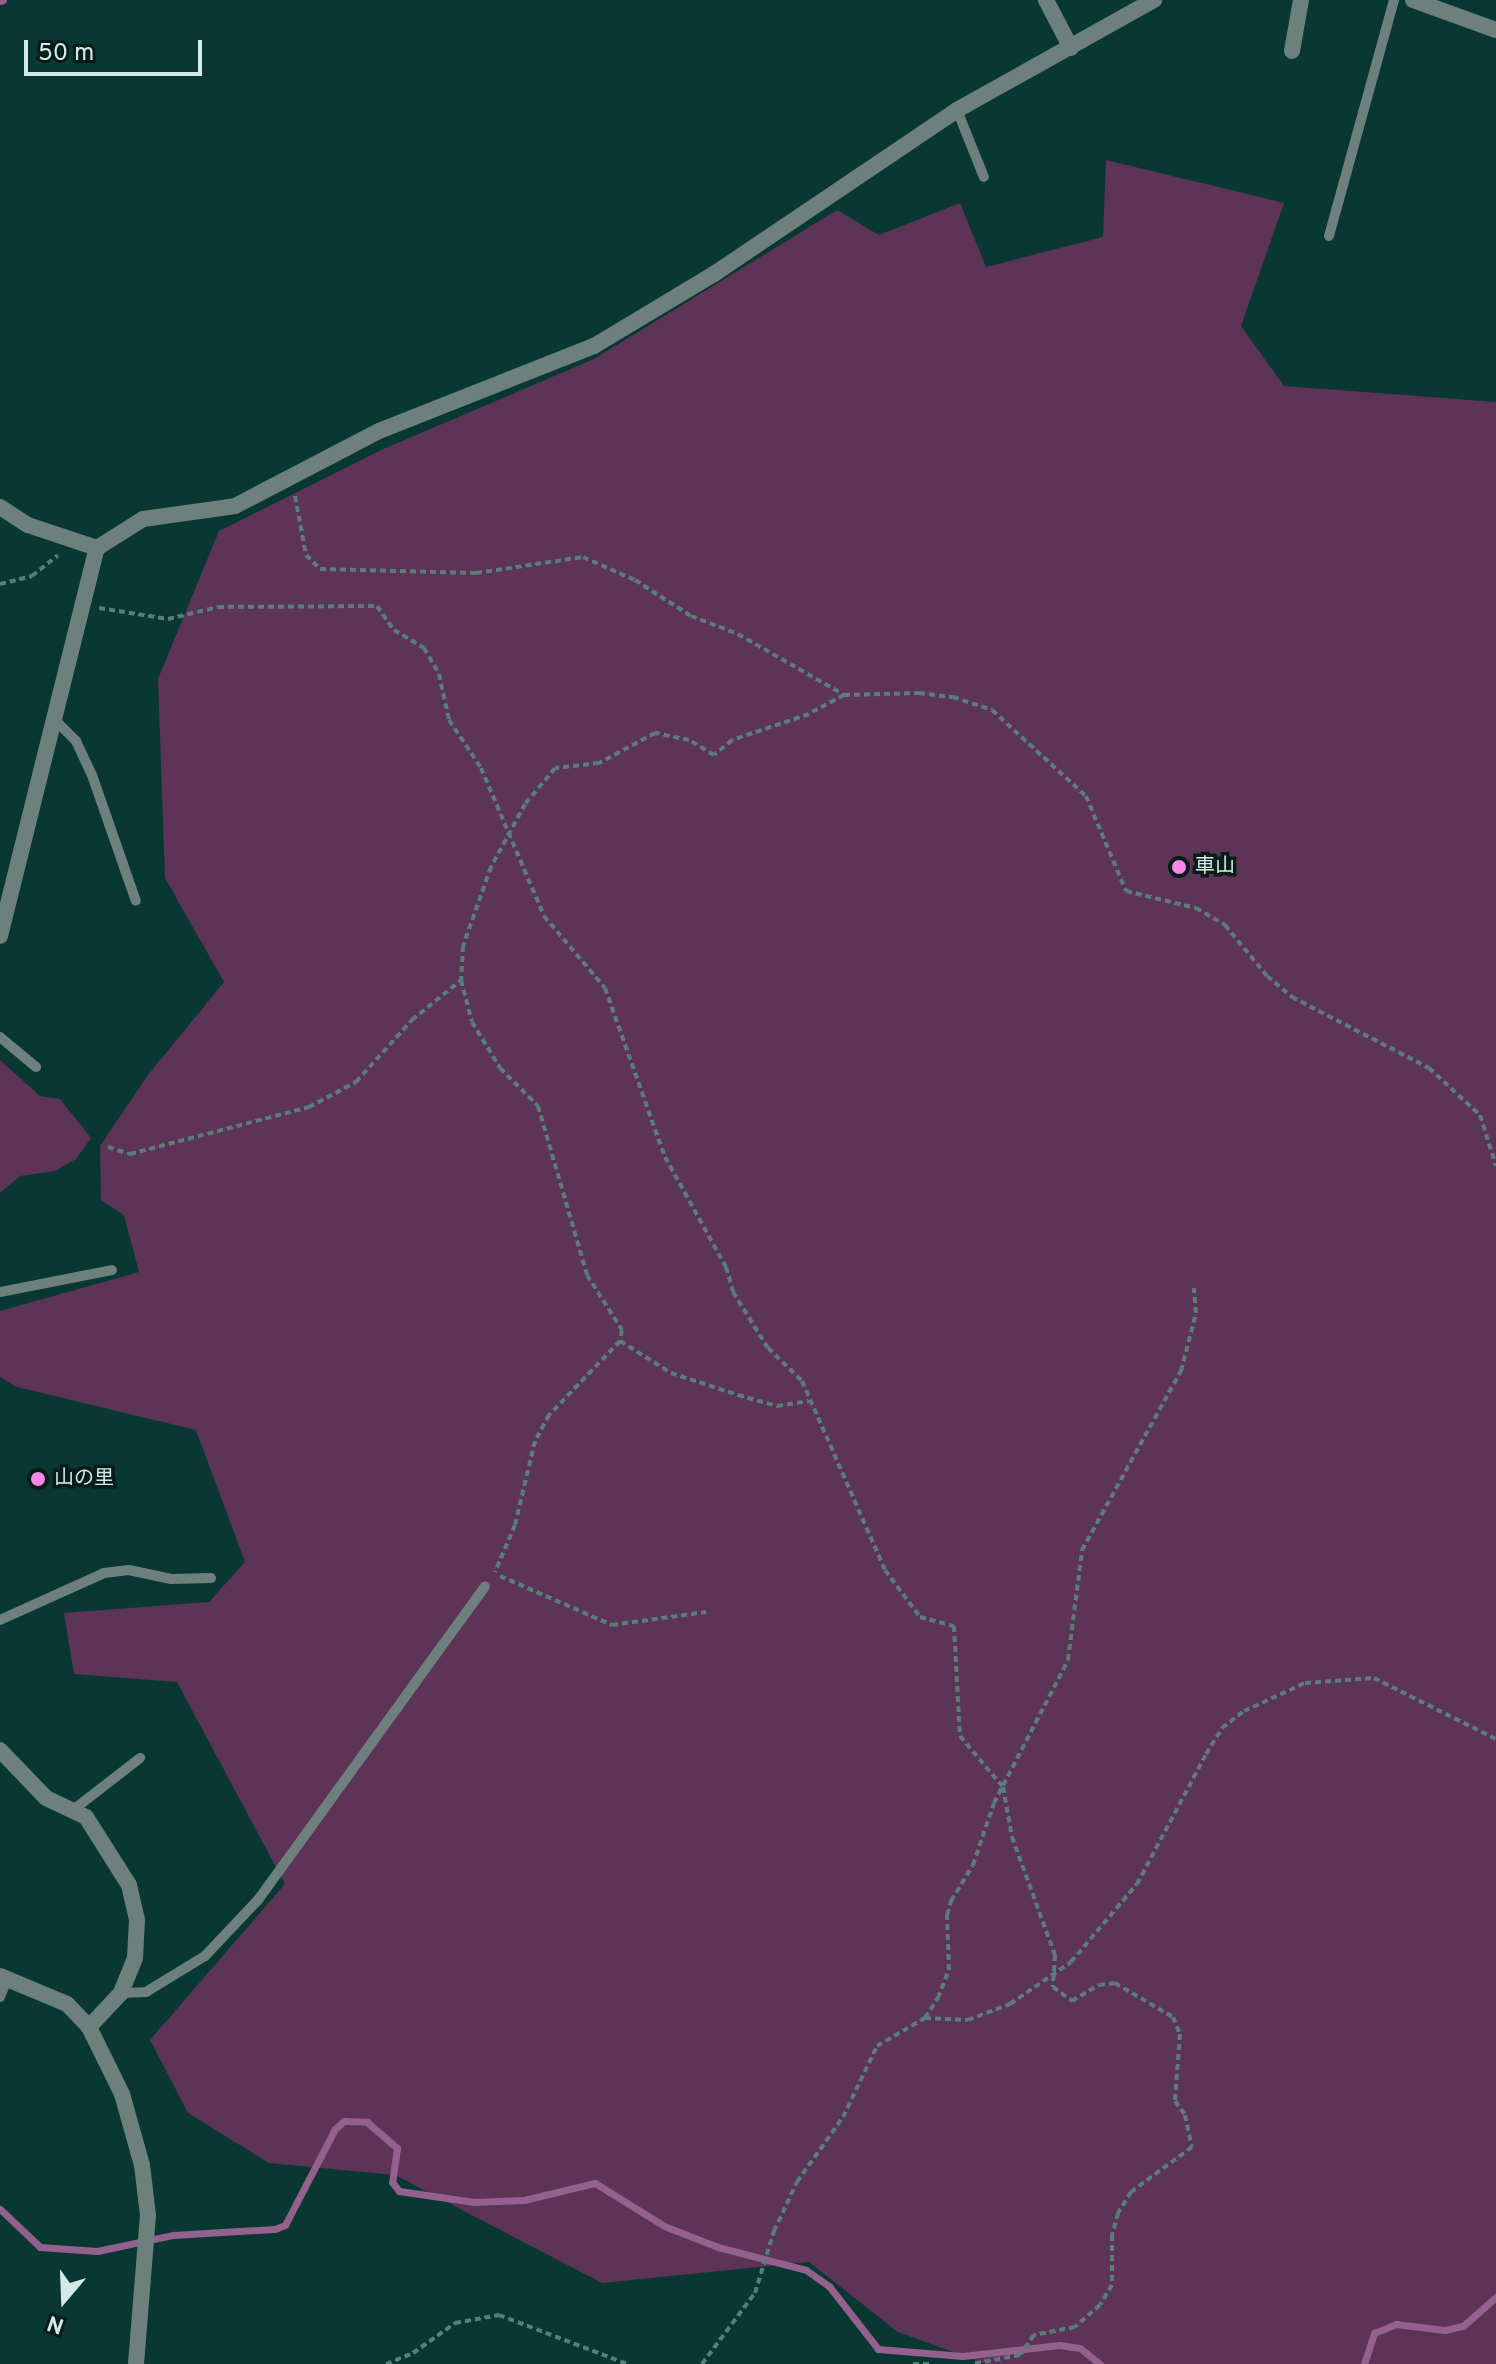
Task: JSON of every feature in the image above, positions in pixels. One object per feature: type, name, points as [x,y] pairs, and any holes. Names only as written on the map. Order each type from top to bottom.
[{"type":"street","points":[[1046,0],[1071,48]]},
{"type":"street","points":[[0,936],[97,548],[143,519],[235,506],[294,478],[379,431],[594,346],[714,274],[957,110],[1154,0]]},
{"type":"street","points":[[1292,51],[1301,0]]},
{"type":"street","points":[[1413,0],[1496,30]]},
{"type":"street","points":[[0,507],[28,525],[97,548]]},
{"type":"street","points":[[0,1750],[46,1798],[86,1817],[129,1885],[137,1920],[135,1958],[121,1993],[89,2027]]},
{"type":"street","points":[[4,1977],[67,2004],[89,2027],[122,2094],[142,2165],[148,2215],[136,2364]]},
{"type":"lane","points":[[1329,236],[1394,0]]},
{"type":"lane","points":[[957,110],[984,177]]},
{"type":"lane","points":[[53,718],[76,741],[92,775],[136,901]]},
{"type":"lane","points":[[0,1037],[36,1067]]},
{"type":"lane","points":[[0,1292],[112,1270]]},
{"type":"lane","points":[[0,1620],[104,1573],[129,1570],[171,1579],[211,1578]]},
{"type":"lane","points":[[121,1993],[146,1992],[205,1956],[258,1900],[485,1586]]},
{"type":"lane","points":[[73,1810],[140,1758]]},
{"type":"lane","points":[[0,1997],[4,1977]]},
{"type":"path","points":[[294,478],[306,555],[320,569],[476,573],[583,557],[635,580],[691,616],[738,634],[844,695]]},
{"type":"path","points":[[0,584],[32,576],[53,562],[67,539]]},
{"type":"path","points":[[82,603],[127,617],[168,619],[218,607],[377,606],[394,630],[424,648],[439,674],[449,720],[481,768],[510,829],[544,916],[605,988],[665,1157],[719,1254],[733,1292],[768,1348],[802,1381],[885,1570],[920,1617],[954,1626],[960,1736],[965,1748],[1003,1787],[1012,1837],[1055,1955],[1051,1974],[1053,1987],[1072,2001],[1099,1985],[1115,1983],[1173,2017],[1180,2034],[1175,2101],[1185,2115],[1192,2147],[1131,2192],[1118,2213],[1112,2235],[1112,2285],[1100,2305],[1075,2327],[1034,2335],[1020,2355],[972,2364]]},
{"type":"path","points":[[706,1612],[612,1625],[494,1574],[515,1525],[535,1441],[549,1415],[620,1341],[622,1330],[587,1275],[573,1237],[538,1106],[488,1051],[472,1022],[461,980],[463,946],[510,829],[555,768],[599,763],[655,733],[689,740],[714,755],[732,740],[844,695],[930,694],[992,710],[1086,796],[1105,831],[1126,891],[1196,908],[1225,925],[1292,997],[1429,1068],[1480,1115],[1496,1166]]},
{"type":"path","points":[[108,1147],[130,1154],[309,1107],[356,1082],[412,1020],[461,980]]},
{"type":"path","points":[[925,2018],[949,1970],[951,1901],[973,1865],[1003,1787],[1068,1660],[1082,1550],[1181,1371],[1196,1313],[1194,1288]]},
{"type":"path","points":[[620,1341],[671,1373],[738,1395],[777,1406],[809,1401]]},
{"type":"path","points":[[702,2364],[755,2293],[774,2231],[797,2182],[843,2117],[877,2046],[925,2018],[968,2020],[1010,2004],[1096,1938],[1137,1884],[1222,1728],[1244,1711],[1305,1683],[1374,1678],[1496,1739]]},
{"type":"path","points":[[386,2364],[413,2353],[455,2323],[499,2315],[627,2364]]},
{"type":"path","points":[[913,2364],[931,2364]]},
{"type":"shaded area","points":[[1106,160],[1284,203],[1241,326],[1284,386],[1496,402],[1496,2364],[986,2364],[898,2332],[809,2262],[602,2283],[395,2175],[269,2163],[188,2113],[150,2040],[285,1884],[177,1682],[74,1674],[64,1613],[209,1602],[245,1562],[196,1430],[17,1387],[0,1377],[0,1311],[139,1272],[124,1215],[101,1200],[100,1146],[148,1075],[224,982],[165,878],[158,679],[219,531],[381,450],[594,359],[837,210],[879,235],[960,203],[986,267],[1103,237]]},
{"type":"shaded area","points":[[0,1060],[40,1096],[60,1099],[91,1138],[76,1159],[55,1171],[20,1176],[0,1193]]},
{"type":"waterway","points":[[0,2209],[40,2247],[97,2251],[173,2235],[275,2229],[285,2225],[335,2129],[344,2121],[367,2122],[397,2148],[392,2182],[399,2191],[474,2202],[524,2200],[595,2183],[664,2226],[718,2247],[806,2270],[829,2286],[878,2349],[963,2356],[1059,2345],[1080,2348],[1100,2364]]},
{"type":"waterway","points":[[1364,2364],[1374,2333],[1396,2324],[1445,2330],[1463,2326],[1496,2297]]},
{"type":"place","name":"車山","points":[[1179,867]]},
{"type":"place","name":"山の里","points":[[38,1479]]}]
